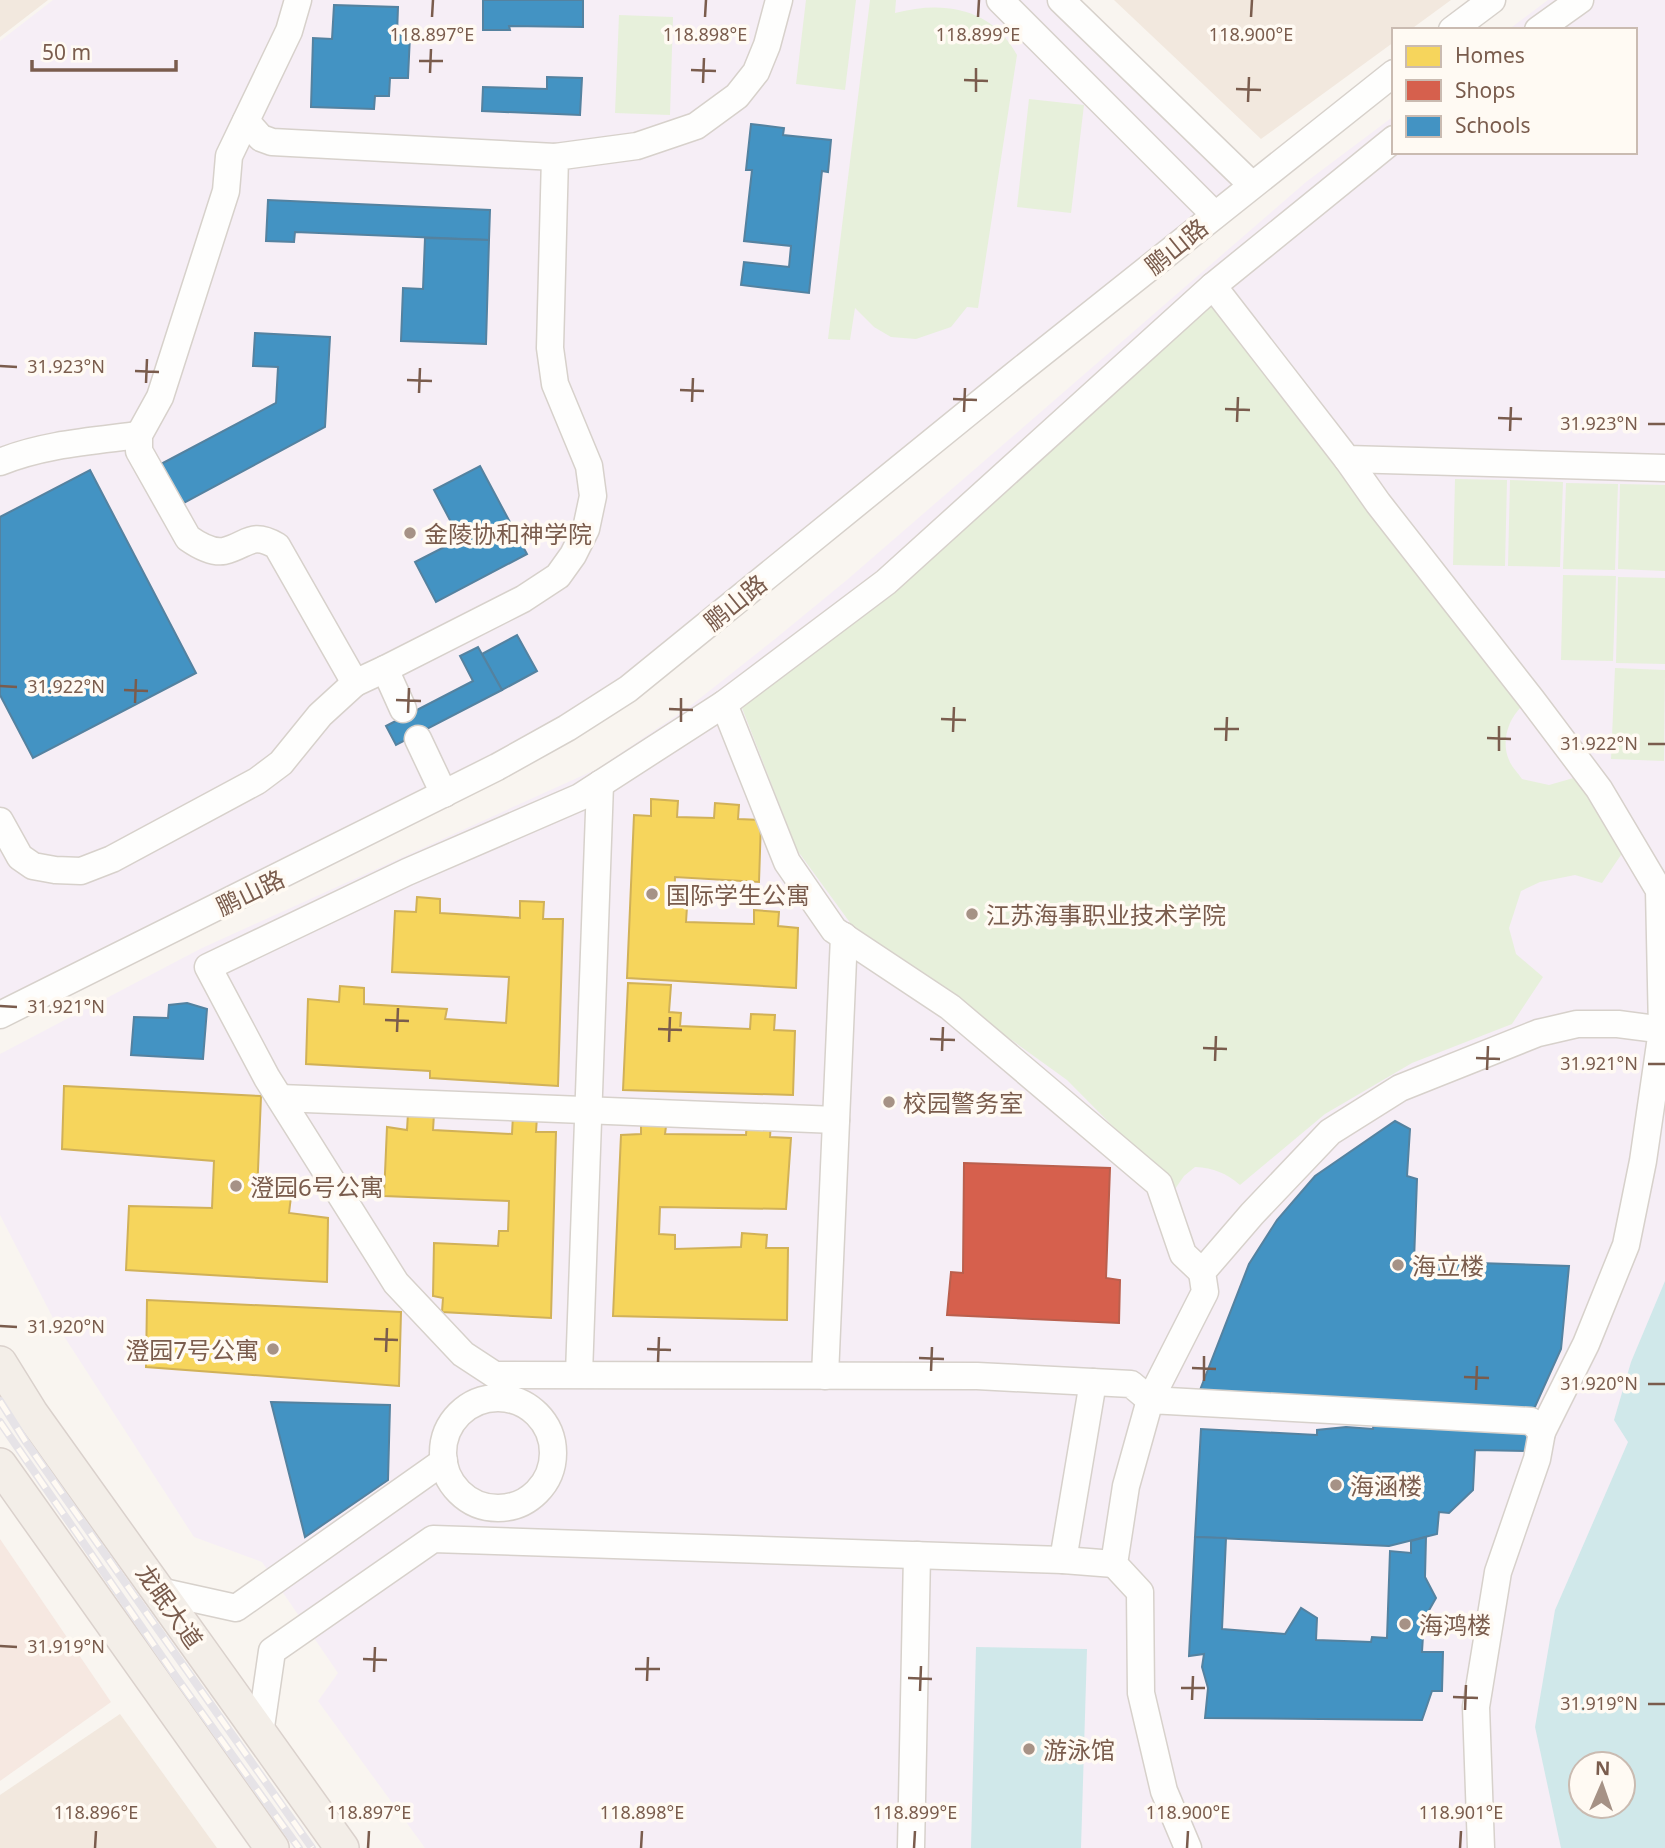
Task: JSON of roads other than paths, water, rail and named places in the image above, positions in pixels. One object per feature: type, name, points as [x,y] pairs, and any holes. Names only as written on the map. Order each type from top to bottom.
[{"type":"main road","name":"龙眠大道","points":[[0,1363],[31,1413],[342,1848]]},
{"type":"main road","points":[[0,1465],[272,1848]]},
{"type":"street","points":[[298,0],[289,32],[229,156],[226,191],[160,397],[139,435],[139,451],[188,538],[201,547],[223,551],[244,541],[264,539],[277,546],[355,683]]},
{"type":"street","points":[[246,121],[261,138],[272,142],[555,157],[637,146],[696,126],[737,96],[756,72],[767,45],[779,0]]},
{"type":"street","points":[[1000,0],[1215,215]]},
{"type":"street","points":[[1061,0],[1252,185]]},
{"type":"street","points":[[1455,28],[1492,0]]},
{"type":"street","points":[[1541,28],[1580,0]]},
{"type":"street","name":"鹏山路","points":[[0,1014],[444,794],[556,734],[628,689],[1392,74]]},
{"type":"street","points":[[1392,141],[1213,285],[886,582],[724,704],[580,797],[407,872],[208,967],[280,1098],[396,1283],[493,1387],[509,1399],[526,1405],[539,1416],[549,1431],[554,1447],[552,1466],[545,1484],[532,1497],[514,1506],[496,1509],[477,1504],[461,1494],[449,1479],[444,1461],[444,1444],[450,1427],[460,1413],[475,1404],[493,1387],[579,1374],[977,1376],[1131,1384],[1150,1400],[1531,1421],[1542,1432]]},
{"type":"street","points":[[0,821],[20,857],[33,866],[81,871],[112,859],[257,780],[281,762],[320,715],[355,683],[523,599],[558,576],[573,555],[586,529],[593,496],[589,466],[555,384],[550,348],[555,157]]},
{"type":"street","points":[[1213,285],[1599,789],[1659,890],[1664,1030],[1643,1161],[1626,1245],[1586,1344],[1542,1432],[1537,1459],[1498,1572],[1476,1707],[1481,1848]]},
{"type":"street","points":[[0,462],[18,454],[139,435]]},
{"type":"street","points":[[1347,458],[1665,468]]},
{"type":"street","points":[[385,670],[403,709]]},
{"type":"street","points":[[724,704],[787,862],[834,930],[950,1007],[1159,1184],[1184,1254],[1202,1272],[1205,1292],[1150,1400],[1126,1486],[1114,1564]]},
{"type":"street","points":[[418,740],[444,794]]},
{"type":"street","points":[[579,1374],[600,784]]},
{"type":"street","points":[[825,1376],[844,936]]},
{"type":"street","points":[[1202,1272],[1252,1214],[1330,1132],[1400,1088],[1538,1033],[1577,1024],[1618,1024],[1664,1030]]},
{"type":"street","points":[[280,1098],[836,1120]]},
{"type":"street","points":[[1063,1560],[1093,1382]]},
{"type":"street","points":[[159,1591],[236,1608],[444,1461]]},
{"type":"street","points":[[495,1541],[496,1509]]},
{"type":"street","points":[[260,1734],[272,1651],[433,1539],[1063,1560],[1114,1564],[1140,1592],[1141,1693],[1164,1791],[1188,1848]]},
{"type":"street","points":[[911,1848],[917,1555]]},
{"type":"water","points":[[1665,1281],[1665,1848],[1561,1848],[1535,1727],[1555,1610],[1628,1442],[1614,1420],[1631,1362]]},
{"type":"water","name":"游泳馆","points":[[976,1647],[1087,1649],[1081,1848],[971,1848]]},
{"type":"railway","points":[[0,1401],[26,1442],[312,1848]]},
{"type":"railway","points":[[0,1422],[174,1674],[299,1848]]},
{"type":"place","name":"金陵协和神学院","points":[[410,533]]},
{"type":"place","name":"国际学生公寓","points":[[652,894]]},
{"type":"place","name":"江苏海事职业技术学院","points":[[972,914]]},
{"type":"place","name":"校园警务室","points":[[889,1102]]},
{"type":"place","name":"澄园6号公寓","points":[[236,1186]]},
{"type":"place","name":"海立楼","points":[[1398,1265]]},
{"type":"place","name":"澄园7号公寓","points":[[273,1349]]},
{"type":"place","name":"海涵楼","points":[[1336,1485]]},
{"type":"place","name":"海鸿楼","points":[[1405,1624]]},
{"type":"place","name":"游泳馆","points":[[1029,1749]]}]
